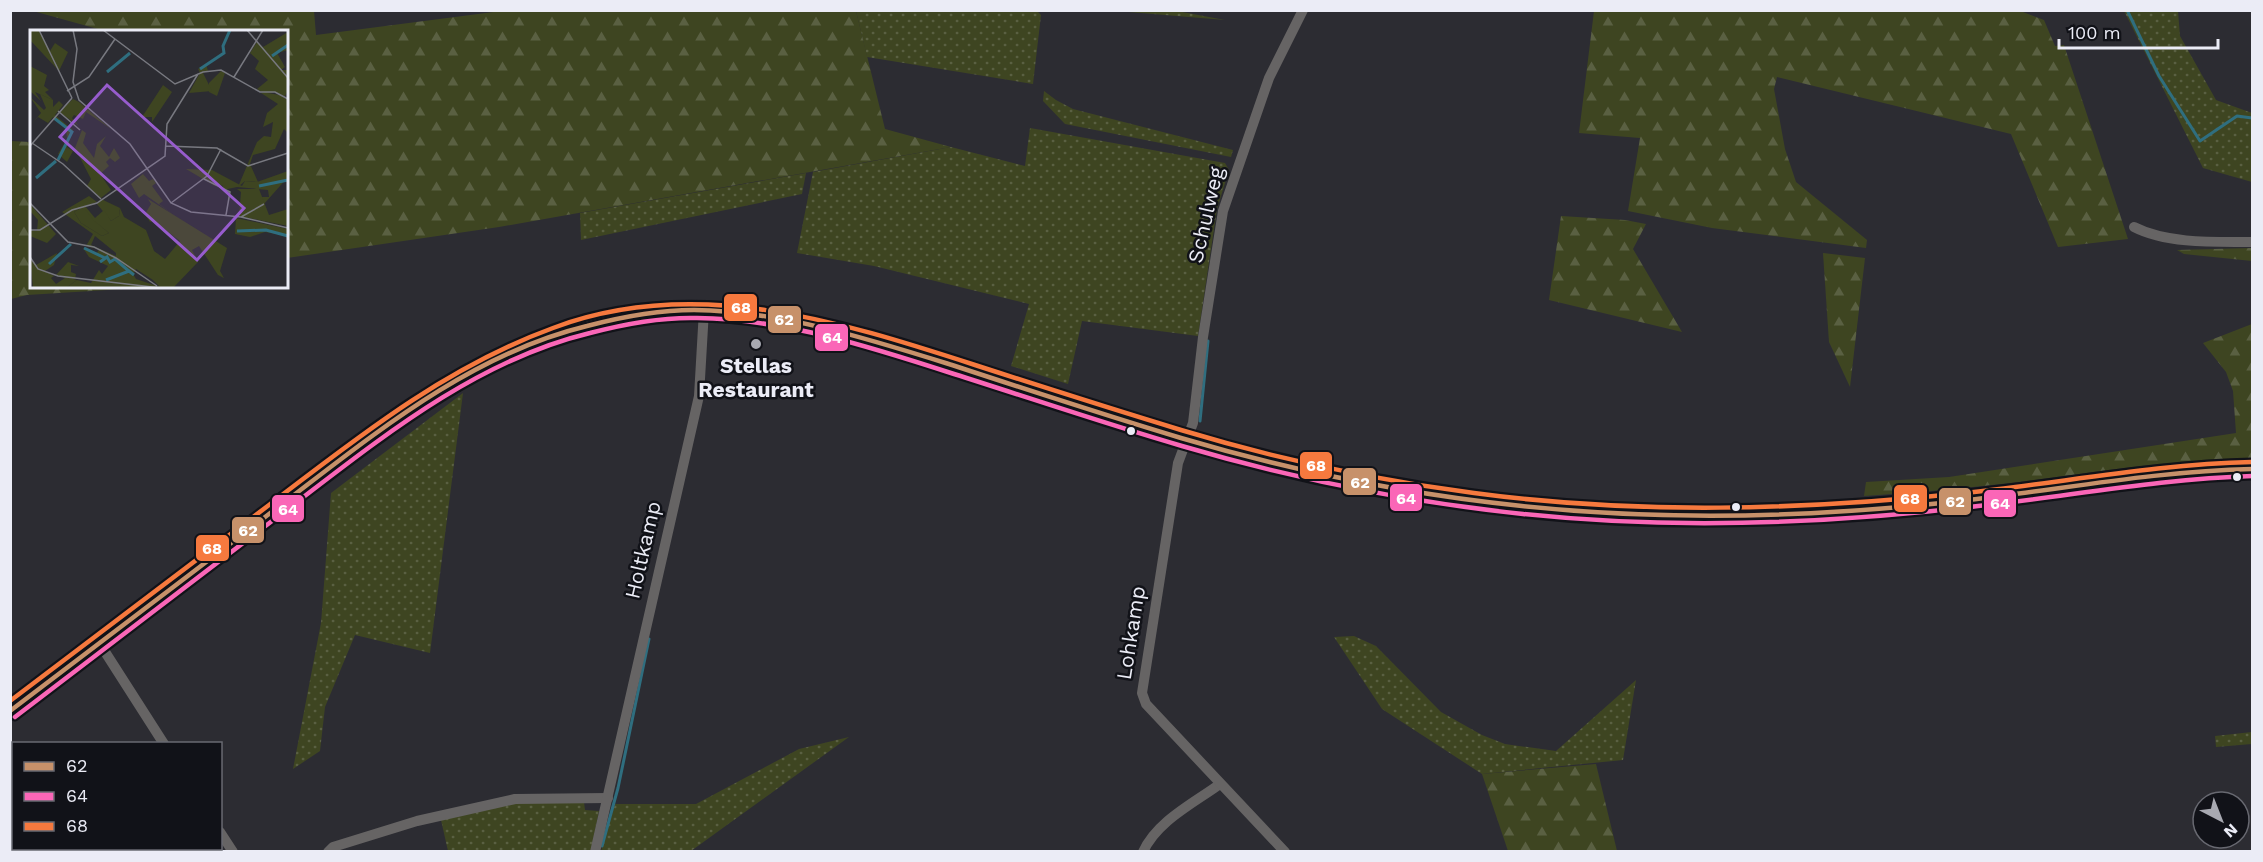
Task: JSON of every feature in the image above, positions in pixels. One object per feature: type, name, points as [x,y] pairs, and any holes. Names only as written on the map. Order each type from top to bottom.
[{"type":"main road","points":[[10,711],[100,645],[393,420],[445,386],[493,360],[566,331],[626,317],[679,311],[704,310],[781,319],[855,334],[1187,440],[1279,464],[1425,494],[1570,511],[1670,516],[1806,514],[1982,498],[2164,474],[2253,469]]},
{"type":"street","name":"Schulweg","points":[[1187,440],[1193,423],[1203,336],[1223,211],[1269,78],[1303,10]]},
{"type":"street","points":[[2134,226],[2146,233],[2206,242],[2253,242]]},
{"type":"street","name":"Holtkamp","points":[[595,852],[699,396],[704,310]]},
{"type":"street","name":"Lohkamp","points":[[1187,440],[1178,463],[1142,693],[1146,704],[1285,852]]},
{"type":"street","points":[[100,645],[163,742]]},
{"type":"street","points":[[1143,852],[1148,840],[1158,829],[1220,784]]},
{"type":"street","points":[[328,852],[333,847],[417,821],[515,800],[608,798]]},
{"type":"street","points":[[222,835],[233,852]]},
{"type":"green space","points":[[509,10],[856,11],[885,129],[951,147],[499,227],[288,258],[288,30],[101,30],[33,11],[314,11],[316,35]]},
{"type":"green space","points":[[2018,10],[2044,20],[2055,46],[2064,45],[2128,239],[2058,247],[2011,134],[1777,77],[1774,89],[1785,149],[1796,182],[1867,240],[1866,248],[1712,228],[1628,211],[1640,138],[1579,133],[1594,11]]},
{"type":"green space","points":[[856,11],[1037,11],[1041,15],[1033,84],[867,57]]},
{"type":"green space","points":[[1117,11],[1177,11],[1225,20]]},
{"type":"green space","points":[[2124,11],[2178,11],[2180,36],[2216,100],[2252,113],[2252,182],[2203,168]]},
{"type":"green space","points":[[1044,91],[1073,109],[1233,150],[1231,157],[1065,124],[1043,101]]},
{"type":"green space","points":[[1030,128],[1225,163],[1229,170],[1217,209],[1198,336],[1082,321],[1068,384],[1011,366],[1029,304],[874,266],[797,253],[813,172],[951,147],[1025,166]]},
{"type":"green space","points":[[10,141],[30,142],[30,288],[139,288],[27,295],[11,299]]},
{"type":"green space","points":[[806,173],[802,194],[581,240],[580,213]]},
{"type":"green space","points":[[1561,216],[1625,220],[1646,224],[1633,249],[1682,332],[1549,300]]},
{"type":"green space","points":[[2252,248],[2252,261],[2184,254],[2177,250]]},
{"type":"green space","points":[[1823,253],[1865,258],[1850,387],[1829,342]]},
{"type":"green space","points":[[2252,324],[2252,460],[2173,463],[1998,484],[1864,496],[1866,482],[1949,477],[2236,433],[2233,391],[2226,372],[2203,343]]},
{"type":"green space","points":[[463,393],[430,653],[355,635],[325,707],[320,751],[293,769],[321,623],[331,493]]},
{"type":"green space","points":[[1354,636],[1376,646],[1441,712],[1482,735],[1505,744],[1556,751],[1636,680],[1623,760],[1482,774],[1382,709],[1334,637]]},
{"type":"green space","points":[[2252,732],[2252,744],[2216,747],[2215,736]]},
{"type":"green space","points":[[849,737],[691,851],[601,851],[615,804],[696,804],[799,749]]},
{"type":"green space","points":[[1596,764],[1617,851],[1508,851],[1482,774]]},
{"type":"green space","points":[[515,802],[584,802],[585,810],[599,811],[591,851],[448,851],[441,820]]},
{"type":"waterway","points":[[2127,10],[2159,76],[2200,141],[2237,116],[2252,118]]},
{"type":"waterway","points":[[1200,421],[1208,341]]},
{"type":"waterway","points":[[602,846],[618,788],[649,639]]},
{"type":"transit line","name":"68","points":[[10,701],[336,454],[440,383],[514,344],[553,328],[606,313],[659,305],[713,305],[766,310],[819,320],[872,333],[1155,422],[1253,450],[1326,468],[1400,482],[1535,500],[1597,505],[1720,508],[1843,503],[1965,493],[2180,466],[2252,462]]},
{"type":"transit line","name":"62","points":[[10,711],[380,430],[459,379],[500,357],[543,339],[626,317],[680,310],[759,315],[825,328],[921,355],[1181,438],[1265,461],[1392,488],[1522,506],[1693,516],[1807,513],[1977,499],[2148,476],[2252,469]]},
{"type":"transit line","name":"64","points":[[15,717],[383,437],[422,410],[503,364],[546,346],[590,333],[656,320],[683,318],[730,320],[762,323],[827,336],[891,354],[1154,438],[1266,469],[1394,496],[1523,514],[1637,522],[1807,521],[1921,512],[2149,484],[2252,476]]},
{"type":"place","name":"Stellas Restaurant","points":[[756,344]]}]
